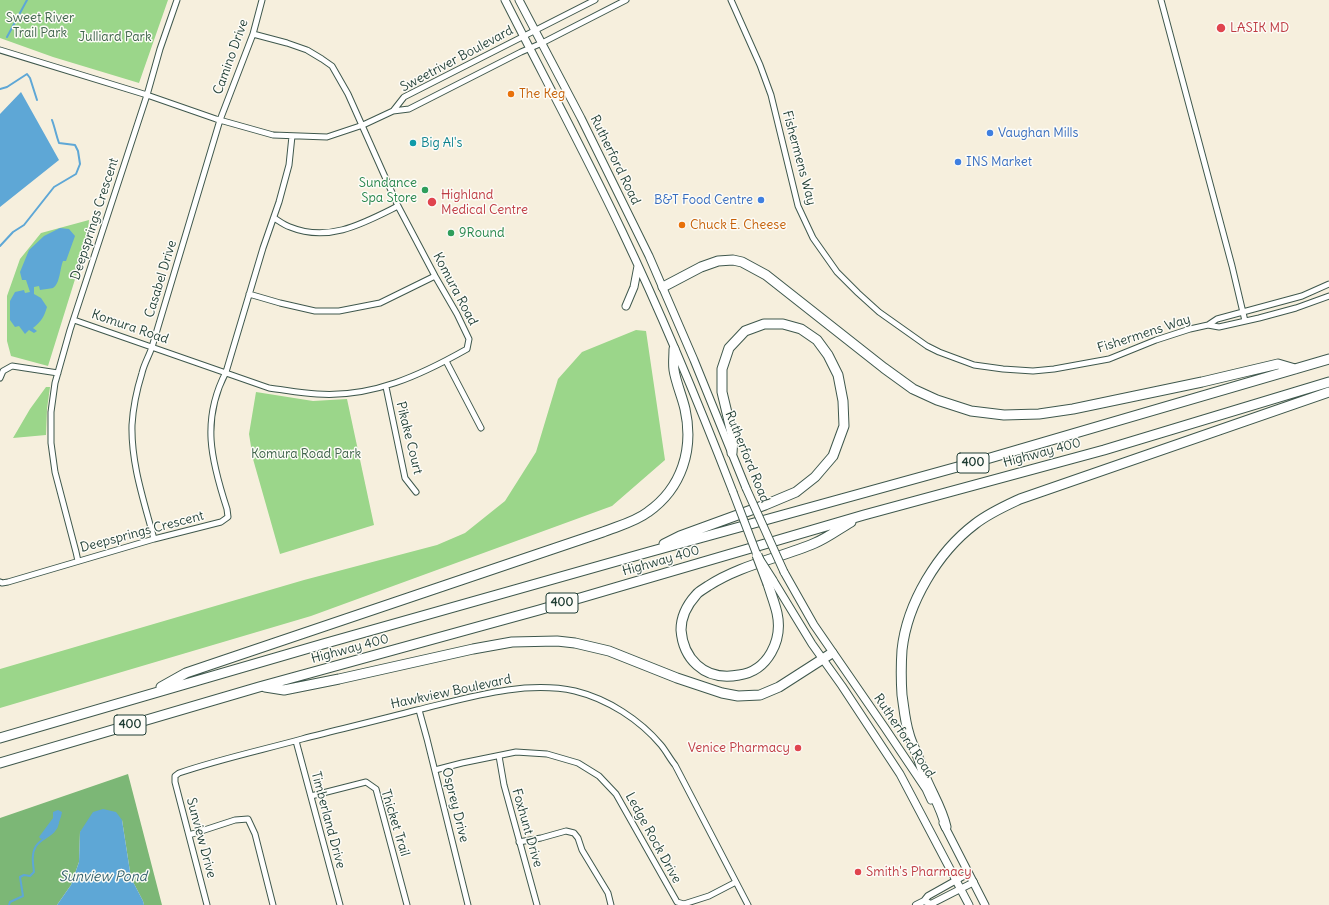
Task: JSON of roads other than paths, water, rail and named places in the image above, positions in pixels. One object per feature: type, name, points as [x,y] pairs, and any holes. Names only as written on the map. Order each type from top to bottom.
[{"type":"highway","points":[[663,287],[718,261],[733,260],[742,262],[766,275],[913,389],[937,400],[978,412],[1004,415],[1039,414],[1073,409],[1202,382],[1278,364],[1295,369]]},
{"type":"highway","points":[[649,552],[680,536],[796,492],[815,477],[832,456],[844,426],[843,401],[838,375],[828,355],[817,340],[802,329],[783,324],[764,324],[745,331],[729,348],[722,369],[722,392],[733,438],[732,453]]},
{"type":"highway","points":[[147,695],[186,673],[536,556],[630,522],[648,513],[661,502],[669,492],[679,476],[685,462],[688,443],[687,426],[685,410],[673,370],[674,349]]},
{"type":"highway","name":"Highway 400","points":[[0,738],[649,552],[990,458],[1329,360]]},
{"type":"highway","name":"Highway 400","points":[[0,763],[259,687],[539,610],[864,515],[1104,450],[1329,382]]},
{"type":"highway","points":[[946,827],[944,817],[924,774],[909,734],[904,712],[901,675],[902,648],[917,598],[930,572],[946,552],[975,524],[994,512],[1020,499],[1329,392]]},
{"type":"highway","points":[[757,555],[770,582],[777,614],[778,631],[772,651],[766,661],[758,668],[745,674],[719,676],[704,671],[693,662],[686,650],[681,635],[681,622],[685,610],[696,594],[717,580],[816,543],[864,515]]},
{"type":"highway","points":[[259,687],[284,690],[512,642],[557,641],[574,643],[608,651],[722,694],[760,696],[779,687],[832,653]]},
{"type":"main road","name":"Rutherford Road","points":[[504,0],[638,266],[695,396],[757,555]]},
{"type":"main road","name":"Rutherford Road","points":[[519,0],[584,124],[649,256],[746,488],[784,572],[814,625],[832,653],[926,789],[986,905]]},
{"type":"main road","points":[[626,306],[634,287],[638,266]]},
{"type":"main road","points":[[652,297],[663,287]]},
{"type":"main road","name":"Rutherford Road","points":[[770,582],[900,774],[969,905]]},
{"type":"street","name":"Deepsprings Crescent","points":[[177,0],[160,49],[148,95],[62,356],[55,383],[51,412],[51,444],[54,472],[78,561],[154,539],[221,522],[228,517],[212,457],[210,441],[211,415],[226,372],[263,248],[274,218],[289,165],[292,136]]},
{"type":"street","name":"Camino Drive","points":[[220,120],[253,34],[262,0]]},
{"type":"street","name":"Sweetriver Boulevard","points":[[393,111],[404,97],[595,0]]},
{"type":"street","name":"Sweetriver Boulevard","points":[[0,50],[272,135],[327,137],[363,125],[393,111],[409,109],[626,0]]},
{"type":"street","name":"Fishermens Way","points":[[731,0],[760,65],[771,95],[798,206],[813,238],[837,272],[858,293],[879,312],[927,346],[939,352],[974,365],[1033,371],[1054,369],[1109,359],[1156,340],[1208,325],[1217,319],[1302,296],[1329,284]]},
{"type":"street","points":[[1161,0],[1232,266],[1244,321]]},
{"type":"street","name":"Komura Road","points":[[74,320],[226,372],[268,388],[300,393],[337,394],[360,392],[386,387],[429,370],[467,349],[469,339],[398,206],[363,125],[332,66],[307,50],[253,34]]},
{"type":"street","name":"Casabel Drive","points":[[154,539],[135,465],[132,445],[132,423],[136,396],[142,372],[152,347],[220,120]]},
{"type":"street","points":[[274,218],[290,227],[308,232],[327,233],[346,230],[398,206]]},
{"type":"street","points":[[250,294],[315,311],[339,311],[380,303],[435,276]]},
{"type":"street","name":"Fishermens Way","points":[[1208,325],[1219,327],[1296,308],[1329,296]]},
{"type":"street","points":[[446,361],[482,428]]},
{"type":"street","points":[[0,378],[3,371],[12,366],[58,373]]},
{"type":"street","name":"Pikake Court","points":[[386,387],[405,478],[416,492]]},
{"type":"street","points":[[0,582],[8,582],[78,561]]},
{"type":"street","name":"Hawkview Boulevard","points":[[175,776],[180,772],[187,770],[454,700],[528,687],[544,687],[576,692],[606,702],[636,721],[662,746],[675,765],[748,905]]},
{"type":"street","name":"Osprey Drive","points":[[419,710],[468,905]]},
{"type":"street","name":"Timberland Drive","points":[[296,741],[340,905]]},
{"type":"street","name":"Ledge Rock Drive","points":[[435,770],[516,752],[547,754],[578,763],[599,776],[616,794],[626,809],[677,902],[684,904],[698,900],[721,891],[736,882]]},
{"type":"street","name":"Foxhunt Drive","points":[[499,756],[504,785],[537,905]]},
{"type":"street","name":"Sunview Drive","points":[[175,776],[175,782],[207,905]]},
{"type":"street","name":"Thicket Trail","points":[[311,796],[366,782],[376,789],[407,905]]},
{"type":"street","points":[[190,835],[235,820],[248,819],[255,834],[273,905]]},
{"type":"street","points":[[519,842],[566,831],[574,833],[578,838],[582,850],[608,893],[611,905]]},
{"type":"street","points":[[916,905],[924,901],[928,896],[969,873]]},
{"type":"street","points":[[924,901],[932,904],[974,882]]},
{"type":"water","points":[[21,92],[59,160],[0,207],[0,114]]},
{"type":"water","points":[[60,228],[69,229],[75,236],[66,261],[63,261],[55,286],[53,288],[40,290],[39,286],[34,287],[34,294],[41,298],[47,307],[42,319],[33,328],[37,331],[34,333],[29,330],[25,334],[19,326],[15,327],[10,320],[10,301],[15,292],[24,290],[25,293],[30,292],[26,280],[22,280],[20,272],[29,250],[44,236]]},
{"type":"water","name":"Sunview Pond","points":[[103,809],[116,812],[122,820],[131,878],[144,905],[57,905],[71,885],[79,862],[80,832],[93,812]]},
{"type":"water","points":[[58,810],[62,812],[58,825],[49,835],[41,839],[39,837],[53,818],[53,812]]},
{"type":"waterway","points":[[7,37],[27,0]]},
{"type":"waterway","points":[[0,89],[7,87],[27,74],[30,78],[37,100]]},
{"type":"waterway","points":[[0,246],[13,232],[24,225],[54,187],[76,174],[80,164],[78,151],[75,145],[59,143],[52,120]]},
{"type":"waterway","points":[[9,905],[10,902],[23,896],[20,877],[24,875],[30,876],[34,872],[34,849],[55,830],[58,823]]},
{"type":"place","name":"LASIK MD","points":[[1221,28]]},
{"type":"place","name":"The Keg","points":[[511,94]]},
{"type":"place","name":"Vaughan Mills","points":[[990,133]]},
{"type":"place","name":"Big Al's","points":[[413,143]]},
{"type":"place","name":"INS Market","points":[[958,162]]},
{"type":"place","name":"Sundance Spa Store","points":[[425,190]]},
{"type":"place","name":"B&T Food Centre","points":[[761,200]]},
{"type":"place","name":"Highland Medical Centre","points":[[432,202]]},
{"type":"place","name":"Chuck E. Cheese","points":[[682,225]]},
{"type":"place","name":"9Round","points":[[451,233]]},
{"type":"place","name":"Venice Pharmacy","points":[[798,748]]},
{"type":"place","name":"Smith's Pharmacy","points":[[858,872]]},
{"type":"park label","name":"Sweet River Trail Park","points":[[40,26]]},
{"type":"park label","name":"Julliard Park","points":[[115,37]]},
{"type":"park label","name":"Komura Road Park","points":[[306,454]]}]
